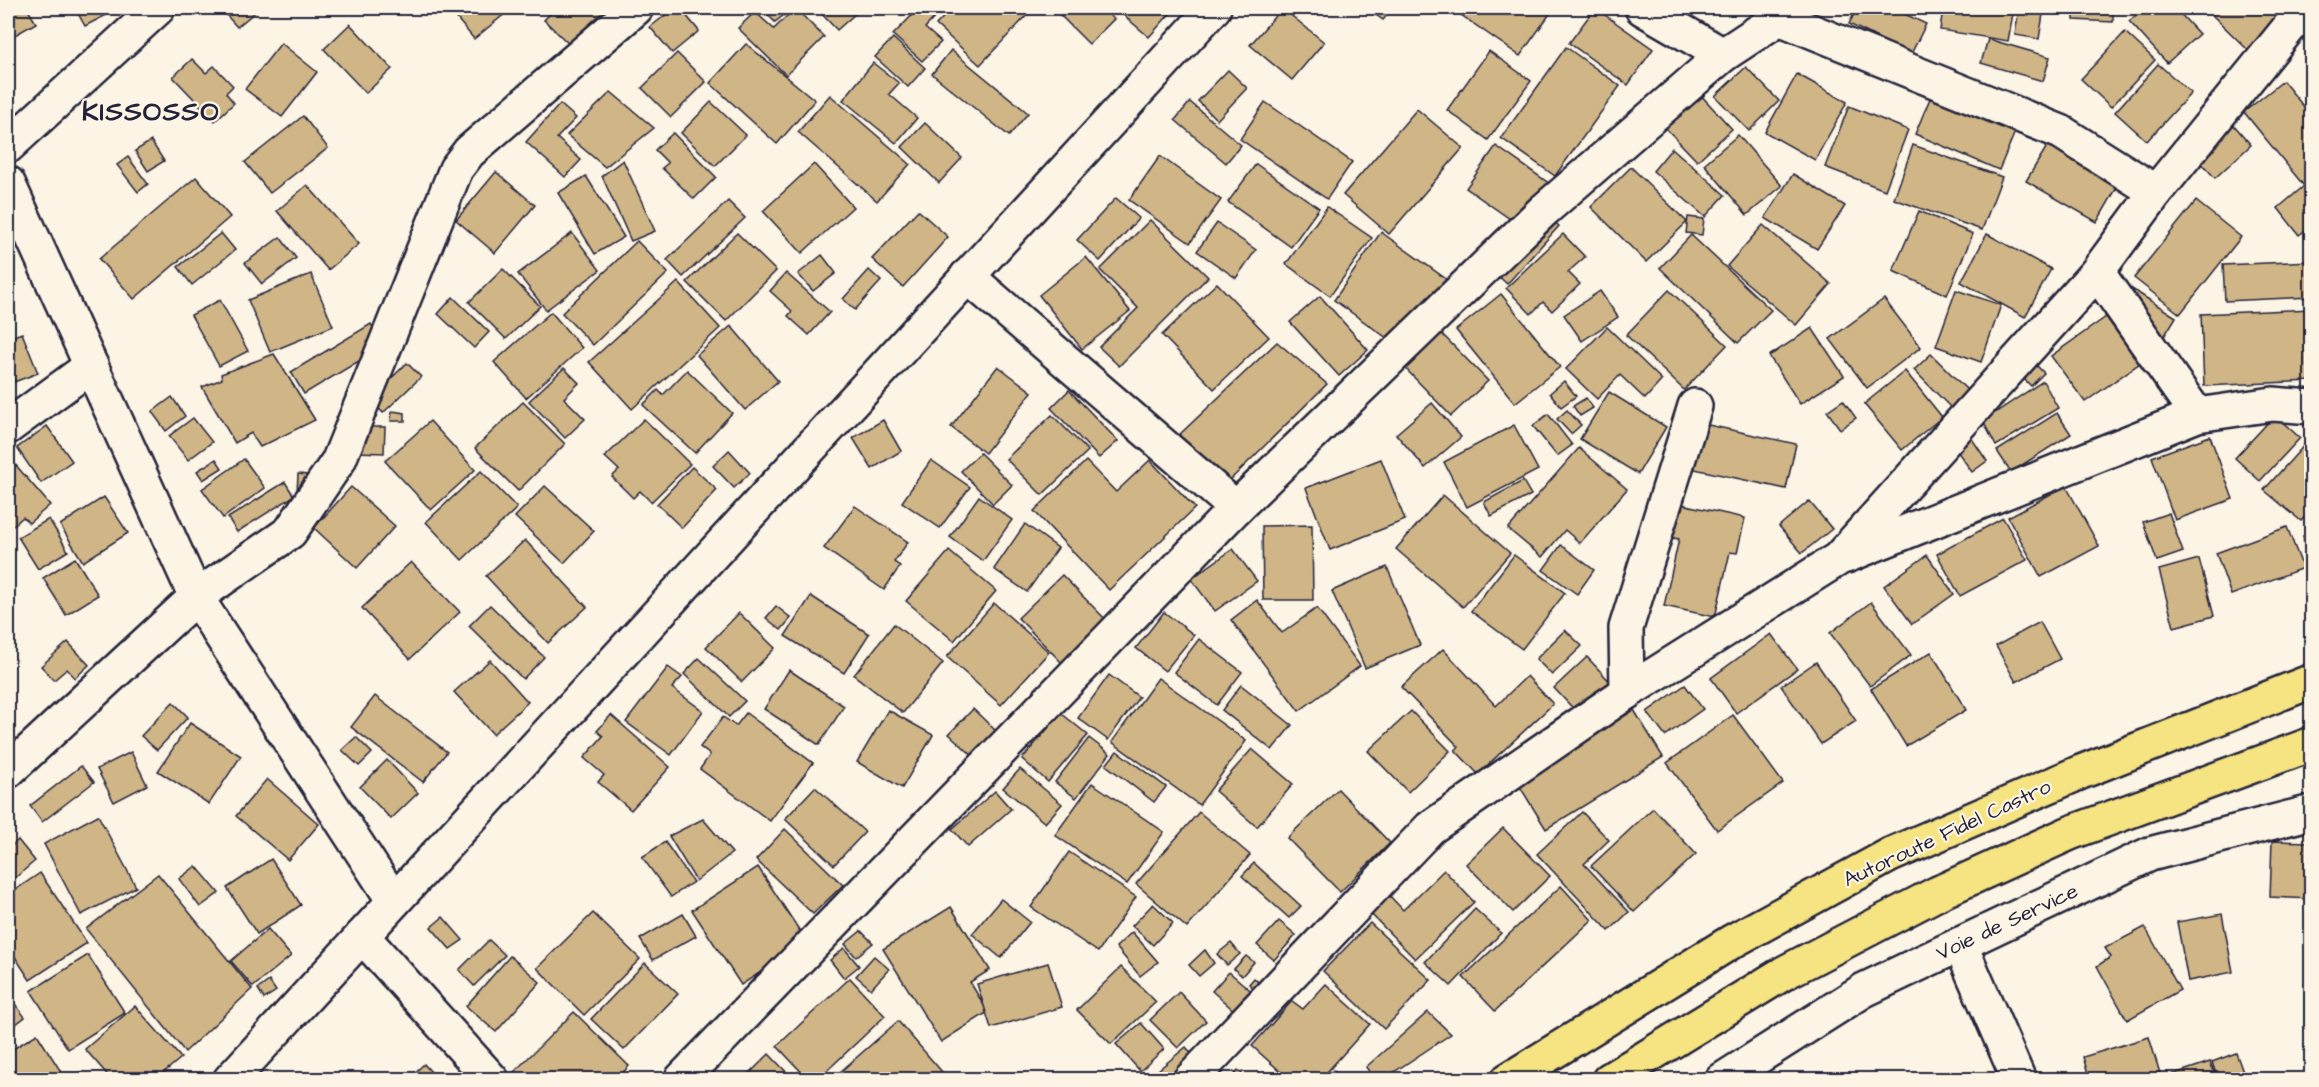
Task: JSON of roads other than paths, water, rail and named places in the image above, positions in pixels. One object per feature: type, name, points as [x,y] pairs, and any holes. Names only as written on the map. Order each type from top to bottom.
[{"type":"highway","name":"Autoroute Fidel Castro","points":[[1508,1080],[1731,942],[1890,855],[2081,772],[2312,681]]},
{"type":"highway","points":[[1609,1080],[1784,973],[1938,893],[2070,833],[2312,744]]},
{"type":"street","points":[[8,146],[158,8]]},
{"type":"street","points":[[8,771],[196,597],[290,532],[339,460],[456,169],[469,152],[636,8]]},
{"type":"street","points":[[230,1080],[1214,8]]},
{"type":"street","points":[[1642,8],[1723,55]]},
{"type":"street","points":[[1838,559],[2097,272],[2156,192],[2305,8]]},
{"type":"street","points":[[681,1080],[1236,508],[1543,211],[1723,55],[1785,13],[2061,132],[2156,192]]},
{"type":"street","points":[[8,183],[196,597],[394,901]]},
{"type":"street","points":[[2097,272],[2197,414]]},
{"type":"street","points":[[967,276],[1236,508]]},
{"type":"street","points":[[8,427],[91,366]]},
{"type":"street","points":[[1190,1080],[1430,828],[1627,692],[1838,559],[2197,414],[2273,404],[2312,407]]},
{"type":"street","points":[[1627,692],[1626,628],[1695,406]]},
{"type":"street","name":"Voie de Service","points":[[1722,1080],[1864,990],[2150,854],[2312,812]]},
{"type":"street","points":[[362,936],[492,1080]]},
{"type":"street","points":[[1960,944],[2019,1080]]},
{"type":"district","name":"KISSOSSO","points":[[151,112]]}]
